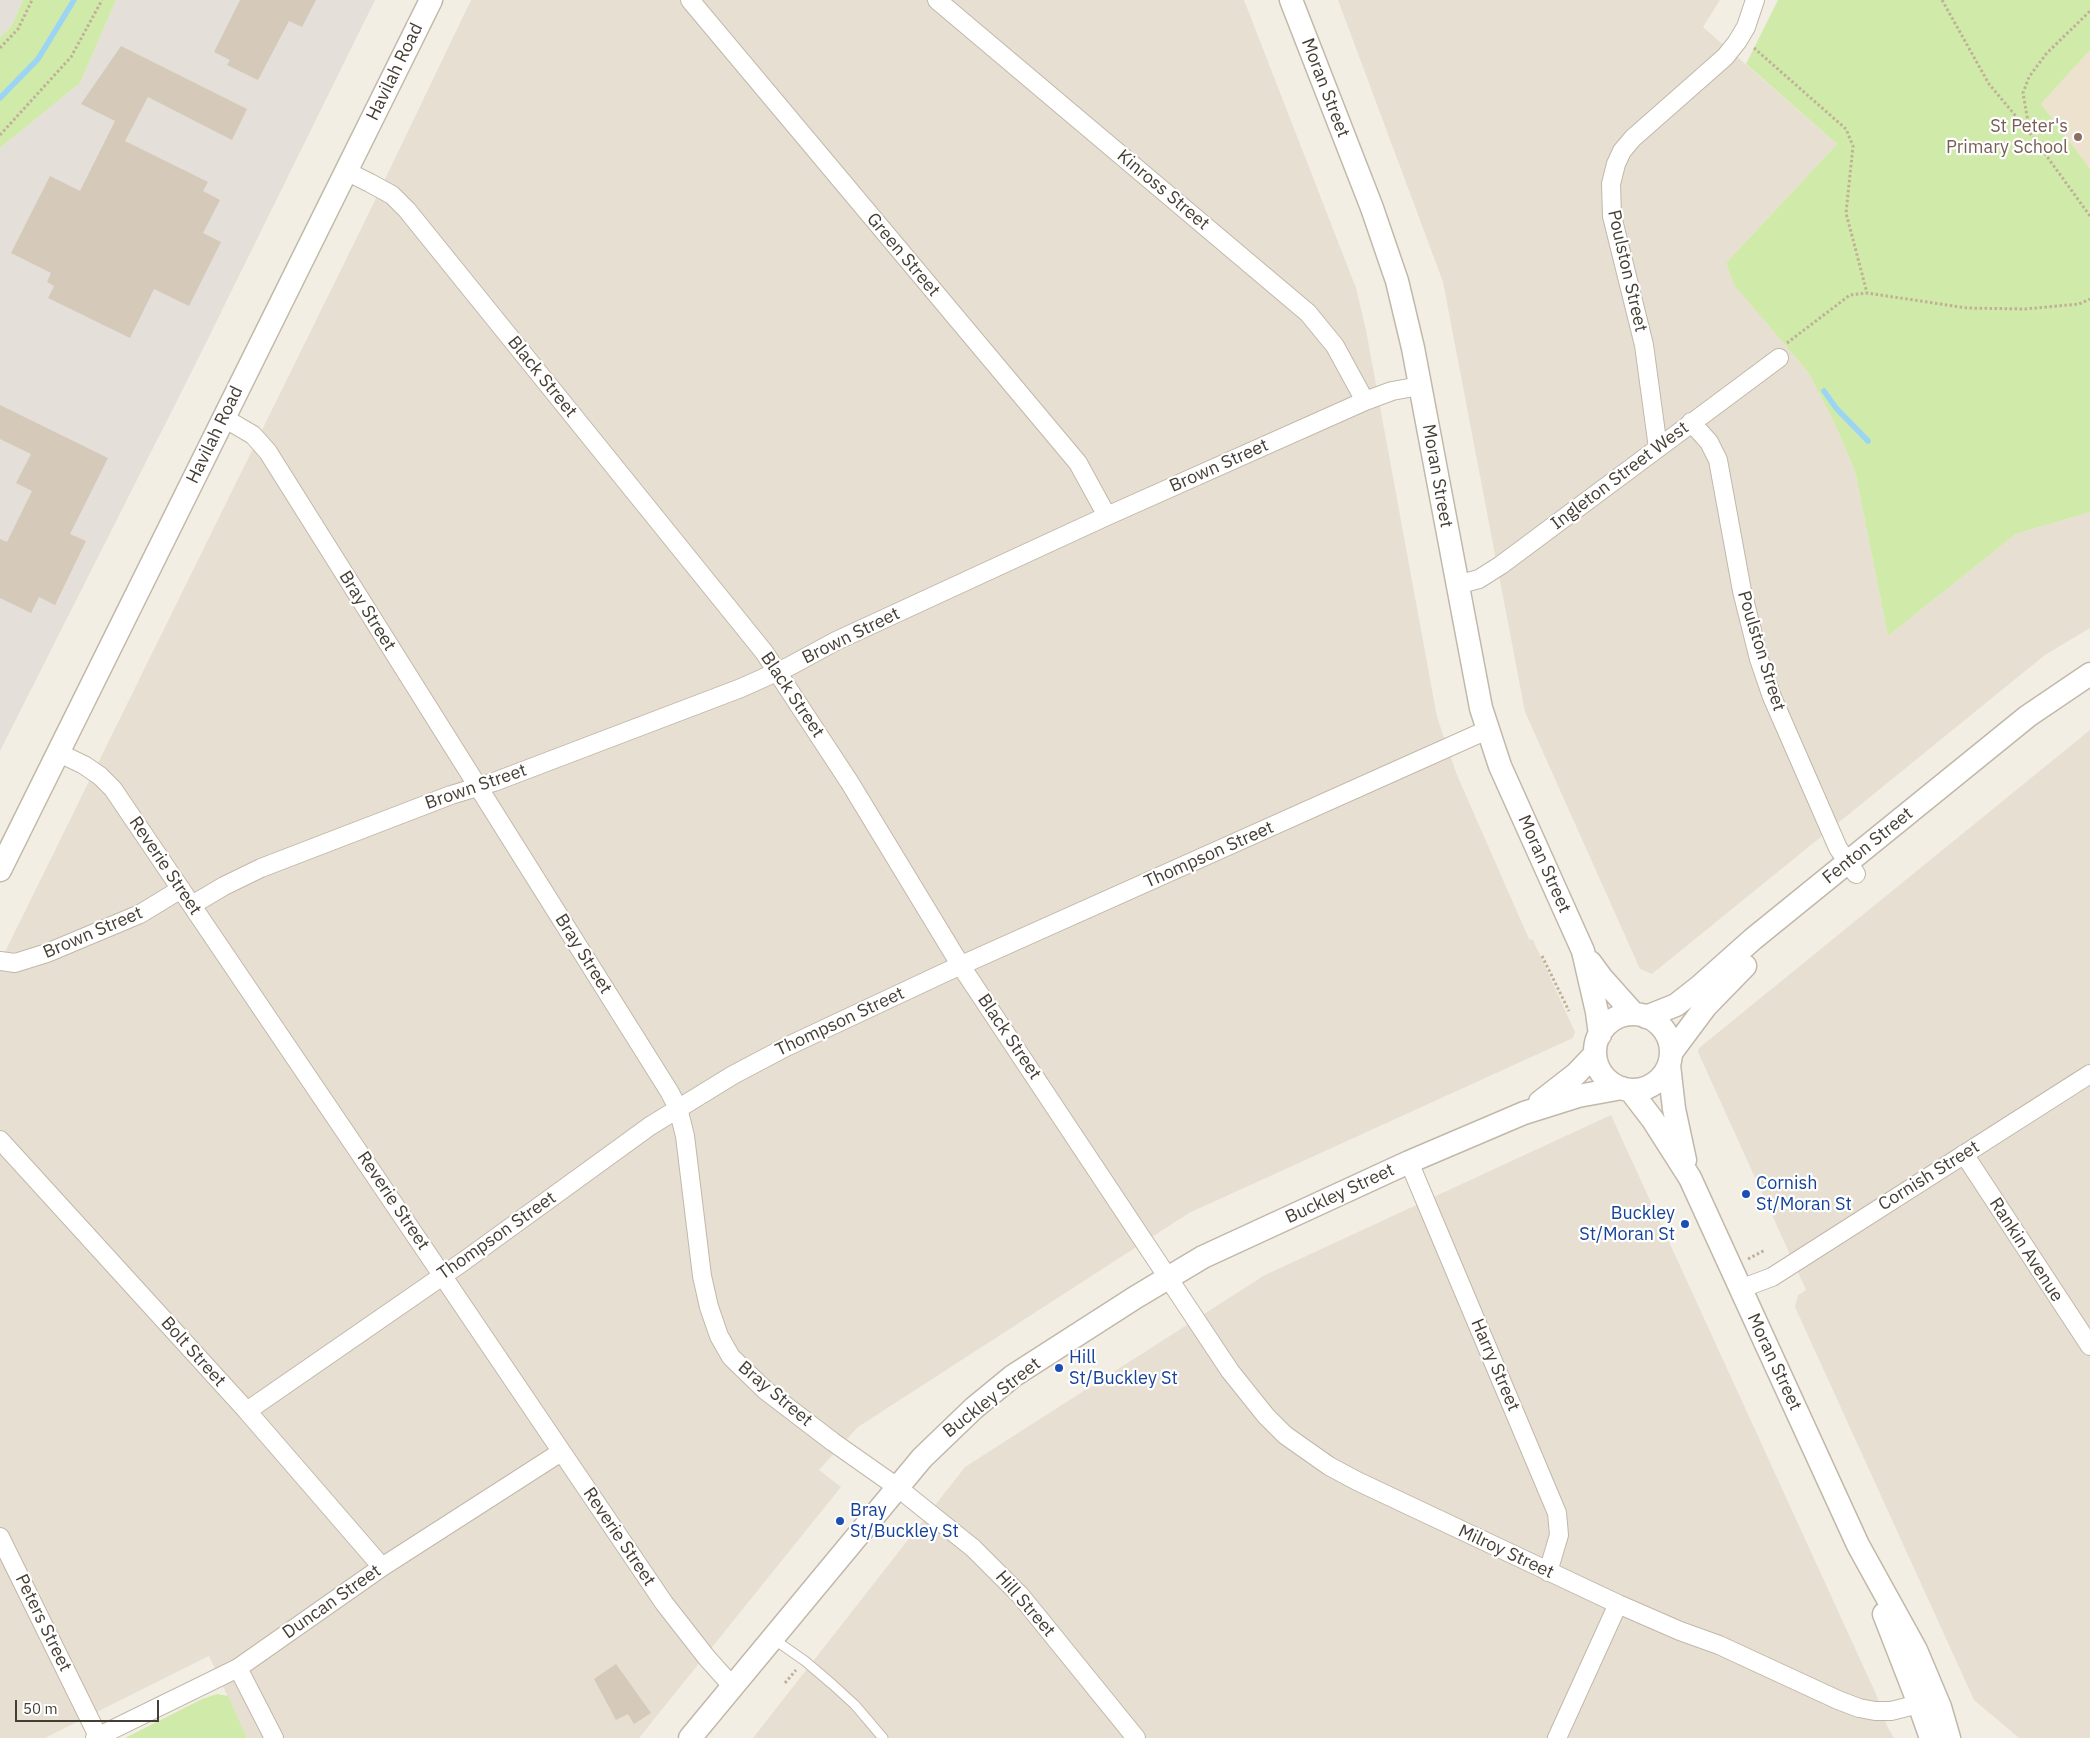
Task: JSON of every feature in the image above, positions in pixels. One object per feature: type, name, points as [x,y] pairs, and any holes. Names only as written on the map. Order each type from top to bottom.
[{"type":"street","name":"Havilah Road","points":[[0,870],[430,0]]},
{"type":"street","name":"Green Street","points":[[690,0],[1078,463],[1107,516]]},
{"type":"street","name":"Kinross Street","points":[[937,0],[1308,313],[1335,346],[1365,401]]},
{"type":"street","name":"Moran Street","points":[[1291,0],[1385,245],[1403,306],[1420,386],[1475,681],[1487,730],[1512,792],[1583,951],[1601,978],[1640,1016]]},
{"type":"street","name":"Poulston Street","points":[[1658,448],[1642,338],[1612,216],[1611,184],[1616,164],[1622,151],[1633,138],[1724,57],[1741,36],[1753,12],[1756,0]]},
{"type":"street","name":"Black Street","points":[[346,171],[392,195],[407,210],[755,640],[778,671],[850,783],[961,966],[1168,1277]]},
{"type":"street","name":"Ingleton Street West","points":[[1457,585],[1479,579],[1501,566],[1779,358]]},
{"type":"street","name":"Brown Street","points":[[192,906],[224,886],[261,868],[442,798],[478,787],[707,701],[778,671],[836,641],[1107,516],[1365,401],[1392,391],[1420,386]]},
{"type":"street","name":"Bray Street","points":[[224,418],[253,435],[268,452],[678,1108],[688,1157],[702,1276],[709,1307],[719,1336],[731,1357],[765,1390],[833,1442],[897,1487]]},
{"type":"street","name":"Poulston Street","points":[[1691,422],[1709,442],[1718,460],[1742,592],[1756,650],[1772,697],[1830,832],[1851,869]]},
{"type":"street","name":"Fenton Street","points":[[1670,1059],[1706,1006],[1733,977],[1851,869],[2028,716],[2090,674]]},
{"type":"street","name":"Fenton Street","points":[[1640,1016],[1676,1005],[1753,939],[1851,869],[2055,714],[2090,691]]},
{"type":"street","name":"Thompson Street","points":[[247,1411],[678,1108],[733,1075],[786,1047],[961,966],[1487,730]]},
{"type":"street","name":"Reverie Street","points":[[59,753],[84,765],[100,776],[113,789],[678,1622],[718,1672],[733,1687]]},
{"type":"street","name":"Brown Street","points":[[0,961],[15,963],[27,961],[150,909],[181,889]]},
{"type":"street","name":"Moran Street","points":[[1583,951],[1598,1012],[1597,1044]]},
{"type":"street","points":[[1623,1016],[1640,1016],[1657,1023],[1664,1031],[1670,1042],[1670,1059],[1663,1076],[1654,1084],[1642,1089],[1626,1089],[1611,1083],[1603,1075],[1598,1065],[1597,1044],[1614,1020],[1623,1016]]},
{"type":"street","name":"Buckley Street","points":[[1524,1113],[1565,1084],[1597,1044]]},
{"type":"street","name":"Moran Street","points":[[1670,1059],[1674,1109],[1690,1178]]},
{"type":"street","name":"Cornish Street","points":[[1740,1290],[1772,1277],[2090,1074]]},
{"type":"street","name":"Moran Street","points":[[1626,1089],[1653,1120],[1690,1178],[1858,1545],[1916,1650],[1940,1707],[1949,1738]]},
{"type":"street","name":"Buckley Street","points":[[690,1738],[922,1458],[949,1430],[1014,1376],[1168,1277],[1203,1257],[1409,1162],[1524,1113],[1578,1096],[1626,1089]]},
{"type":"street","name":"Bolt Street","points":[[0,1140],[247,1411],[382,1567]]},
{"type":"street","name":"Rankin Avenue","points":[[1964,1154],[2079,1332],[2090,1346]]},
{"type":"street","name":"Harry Street","points":[[1409,1162],[1557,1513],[1559,1535],[1548,1572]]},
{"type":"street","name":"Milroy Street","points":[[1168,1277],[1230,1371],[1266,1416],[1284,1434],[1306,1451],[1357,1481],[1618,1604],[1680,1631],[1719,1645],[1859,1708],[1891,1711],[1919,1704]]},
{"type":"street","name":"Duncan Street","points":[[97,1737],[238,1668],[382,1567],[561,1452]]},
{"type":"street","name":"Hill Street","points":[[897,1487],[973,1548],[1020,1594],[1136,1738]]},
{"type":"street","name":"Peters Street","points":[[0,1537],[97,1737]]},
{"type":"street","name":"Moran Street","points":[[1858,1545],[1919,1704],[1930,1738]]},
{"type":"street","points":[[1557,1738],[1618,1604]]},
{"type":"street","points":[[238,1668],[274,1738]]},
{"type":"lane","points":[[772,1638],[805,1661],[832,1684],[856,1706],[883,1738]]},
{"type":"path","points":[[0,48],[18,29],[32,0]]},
{"type":"path","points":[[0,135],[70,56],[102,0]]},
{"type":"path","points":[[1942,0],[1989,84],[2030,133],[2090,216]]},
{"type":"path","points":[[2030,133],[2023,92],[2029,76],[2046,54],[2090,11]]},
{"type":"path","points":[[1741,36],[1846,129],[1853,146],[1846,213],[1867,293]]},
{"type":"path","points":[[1779,358],[1784,345],[1850,295],[1867,293],[1967,308],[2025,309],[2079,304],[2090,299]]},
{"type":"path","points":[[1542,956],[1569,1011]]},
{"type":"path","points":[[785,1683],[800,1667]]},
{"type":"shaded area","points":[[0,0],[23,0],[11,27],[0,37]]},
{"type":"shaded area","points":[[116,0],[375,0],[193,369],[0,751],[0,148],[80,83]]},
{"type":"shaded area","points":[[471,0],[1244,0],[1356,288],[1366,330],[1437,717],[1457,775],[1529,939],[1533,940],[1575,1032],[1573,1038],[1189,1213],[858,1427],[819,1470],[841,1487],[639,1738],[247,1738],[209,1656],[45,1738],[0,1738],[0,962],[362,227]]},
{"type":"shaded area","points":[[1338,0],[1720,0],[1703,27],[1837,144],[1726,263],[1734,285],[1808,372],[1833,420],[1855,471],[1888,636],[2016,534],[2090,512],[2090,628],[2045,655],[1652,974],[1640,969],[1525,712],[1443,282]]},
{"type":"shaded area","name":"St Peter's Primary School","points":[[2090,50],[2090,171],[2041,104]]},
{"type":"shaded area","points":[[2090,730],[2090,1738],[2019,1738],[1974,1700],[1795,1307],[1798,1295],[1806,1290],[1698,1052],[1699,1048]]},
{"type":"shaded area","points":[[1611,1115],[1876,1694],[1887,1726],[1894,1738],[753,1738],[965,1467],[1265,1275]]},
{"type":"green space","points":[[23,0],[116,0],[80,83],[0,148],[0,37],[11,27]]},
{"type":"green space","points":[[1778,0],[2090,0],[2090,50],[2041,104],[2090,169],[2090,512],[2016,534],[1888,636],[1855,471],[1833,420],[1808,372],[1734,285],[1726,263],[1837,144],[1746,64]]},
{"type":"green space","points":[[217,1694],[228,1696],[247,1738],[125,1738],[202,1699]]},
{"type":"building","points":[[240,0],[316,0],[302,27],[289,21],[258,80],[227,65],[230,60],[214,52]]},
{"type":"building","points":[[121,46],[247,109],[232,140],[148,97],[125,141],[208,182],[203,191],[220,200],[203,233],[221,242],[189,306],[154,289],[130,338],[48,298],[54,286],[47,282],[51,273],[11,253],[50,176],[80,191],[115,121],[81,104]]},
{"type":"building","points":[[0,405],[108,458],[70,534],[86,541],[55,605],[39,597],[31,613],[0,598],[0,539],[7,542],[32,491],[16,483],[31,454],[0,439]]},
{"type":"building","points":[[616,1664],[651,1713],[634,1724],[628,1714],[616,1720],[594,1679]]},
{"type":"waterway","points":[[0,98],[38,59],[74,0]]},
{"type":"waterway","points":[[1824,391],[1836,408],[1868,441]]},
{"type":"place","name":"St Peter's Primary School","points":[[2078,137]]},
{"type":"place","name":"Cornish St/Moran St","points":[[1746,1194]]},
{"type":"place","name":"Buckley St/Moran St","points":[[1685,1224]]},
{"type":"place","name":"Hill St/Buckley St","points":[[1059,1368]]},
{"type":"place","name":"Bray St/Buckley St","points":[[840,1521]]}]
